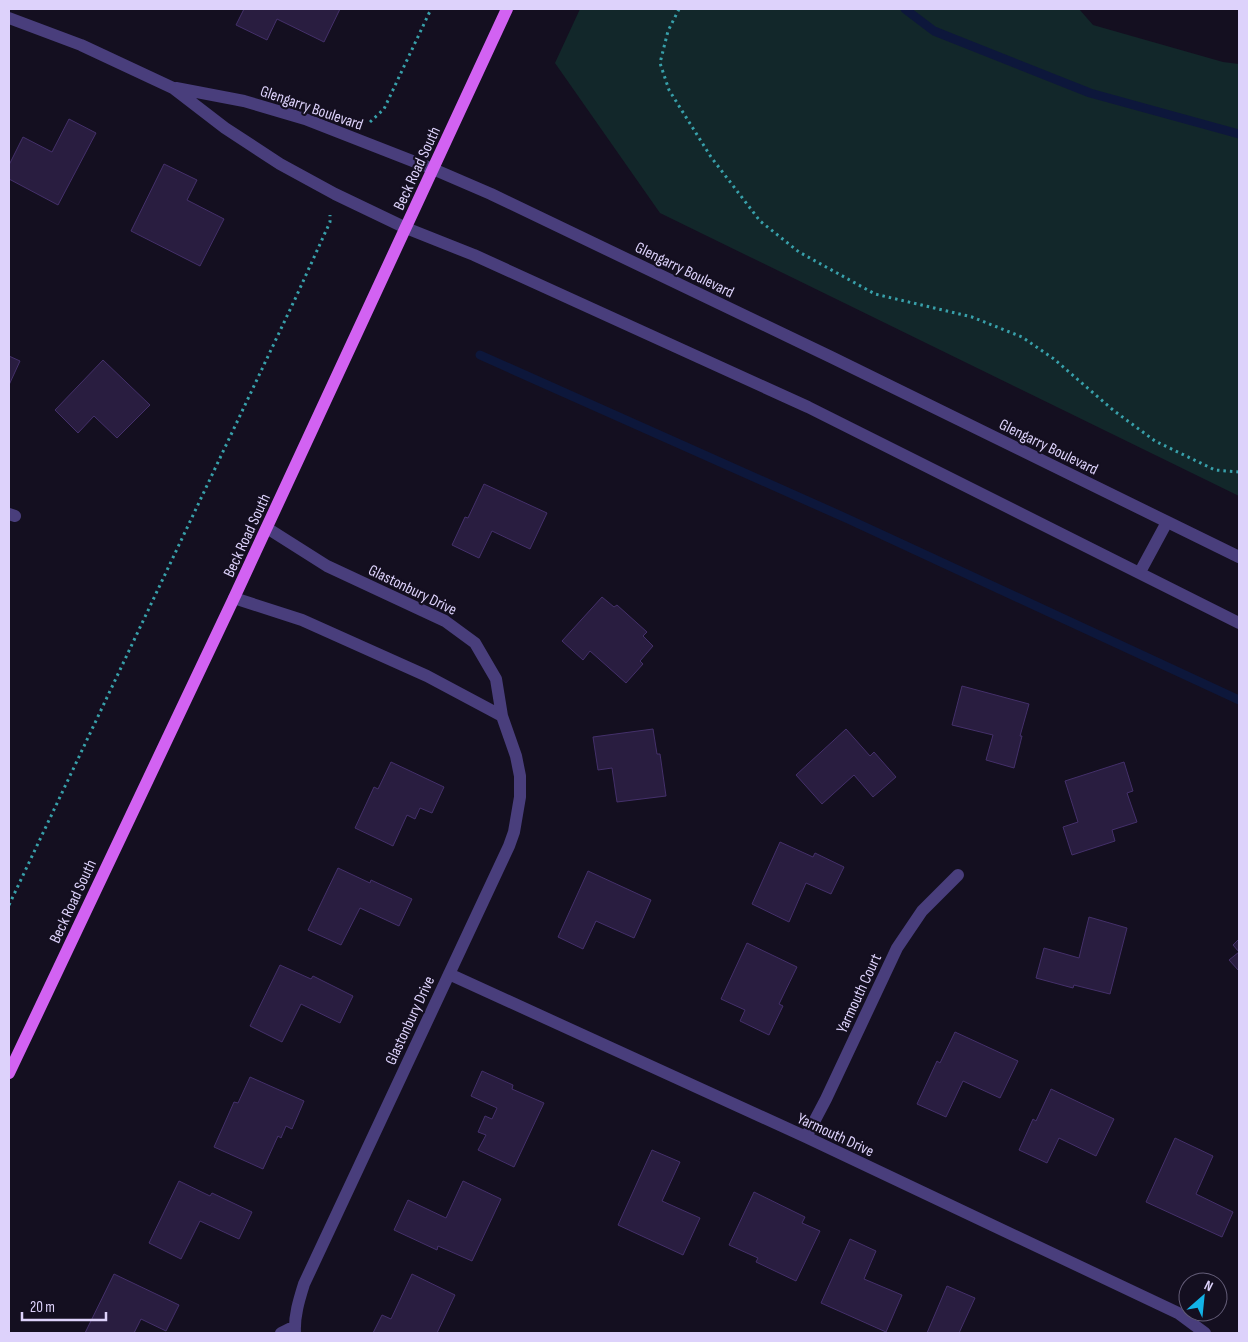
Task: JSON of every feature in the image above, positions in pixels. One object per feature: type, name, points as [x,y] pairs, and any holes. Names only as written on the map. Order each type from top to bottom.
[{"type":"main road","name":"Beck Road South","points":[[9,1073],[267,528],[508,9]]},
{"type":"street","name":"Glengarry Boulevard","points":[[9,18],[81,46],[173,88],[225,128],[280,164],[335,194],[406,228],[483,259],[808,407],[1239,623]]},
{"type":"street","name":"Glengarry Boulevard","points":[[173,88],[244,101],[305,119],[433,169],[509,202],[1239,558]]},
{"type":"street","points":[[1140,572],[1167,522]]},
{"type":"street","name":"Glastonbury Drive","points":[[267,528],[327,566],[445,620],[475,643],[496,679],[502,716],[516,756],[520,776],[520,797],[510,846],[304,1284],[297,1310],[295,1330]]},
{"type":"street","points":[[234,598],[302,620],[427,676],[502,716]]},
{"type":"street","name":"Yarmouth Court","points":[[806,1137],[826,1099],[897,948],[922,911],[958,875]]},
{"type":"street","name":"Yarmouth Drive","points":[[449,974],[806,1137],[1178,1313],[1205,1333]]},
{"type":"street","points":[[281,1333],[295,1330]]},
{"type":"path","points":[[368,123],[384,109],[431,9]]},
{"type":"path","points":[[679,9],[668,31],[660,63],[669,90],[711,157],[760,221],[799,252],[875,294],[972,317],[1022,337],[1054,359],[1113,410],[1155,440],[1215,470],[1239,472]]},
{"type":"path","points":[[9,905],[296,297],[330,222],[330,213]]},
{"type":"green space","points":[[580,9],[1079,9],[1093,25],[1223,62],[1239,64],[1239,496],[660,213],[555,63]]},
{"type":"building","points":[[244,9],[340,9],[324,42],[277,19],[267,40],[236,25]]},
{"type":"building","points":[[69,119],[96,133],[58,205],[9,179],[9,165],[23,137],[52,152]]},
{"type":"building","points":[[164,164],[197,180],[187,200],[224,219],[200,266],[131,231]]},
{"type":"building","points":[[9,356],[20,361],[9,385]]},
{"type":"building","points":[[103,360],[150,405],[117,438],[94,416],[78,433],[55,410]]},
{"type":"building","points":[[484,484],[547,513],[530,549],[492,531],[479,558],[452,545],[465,517],[468,518]]},
{"type":"building","points":[[602,597],[614,607],[617,605],[647,632],[643,636],[653,646],[640,661],[643,664],[626,683],[590,651],[583,660],[562,641]]},
{"type":"building","points":[[962,686],[1029,704],[1014,768],[986,760],[993,735],[952,725]]},
{"type":"building","points":[[653,729],[657,754],[660,754],[666,796],[617,802],[612,768],[598,770],[593,737]]},
{"type":"building","points":[[846,729],[870,756],[874,752],[896,777],[873,797],[854,775],[822,804],[796,775]]},
{"type":"building","points":[[391,762],[444,787],[432,813],[420,808],[415,819],[407,815],[393,846],[355,828],[374,787],[378,789]]},
{"type":"building","points":[[1124,762],[1133,791],[1127,793],[1137,822],[1112,830],[1115,841],[1072,855],[1063,827],[1078,822],[1065,781]]},
{"type":"building","points":[[780,842],[813,857],[815,853],[844,867],[831,894],[806,883],[789,922],[752,904]]},
{"type":"building","points":[[338,868],[370,883],[371,880],[412,899],[399,926],[360,908],[341,945],[308,930]]},
{"type":"building","points":[[588,871],[651,900],[634,938],[596,921],[583,949],[558,937]]},
{"type":"building","points":[[1089,917],[1127,928],[1110,994],[1074,985],[1073,988],[1036,978],[1044,948],[1079,958]]},
{"type":"building","points":[[1239,939],[1239,952],[1233,945]]},
{"type":"building","points":[[747,943],[797,967],[779,1004],[783,1006],[769,1035],[740,1021],[745,1010],[721,999]]},
{"type":"building","points":[[1239,952],[1239,971],[1229,960]]},
{"type":"building","points":[[280,965],[311,979],[313,976],[353,996],[340,1023],[301,1004],[282,1042],[250,1026]]},
{"type":"building","points":[[955,1032],[1018,1061],[1000,1098],[963,1081],[946,1117],[917,1104],[937,1061],[940,1063]]},
{"type":"building","points":[[482,1071],[513,1085],[512,1089],[544,1103],[514,1167],[478,1150],[486,1135],[478,1132],[485,1116],[492,1119],[497,1108],[471,1096]]},
{"type":"building","points":[[250,1077],[304,1101],[292,1129],[286,1126],[281,1138],[278,1136],[263,1169],[214,1147],[234,1102],[238,1103]]},
{"type":"building","points":[[1051,1089],[1114,1119],[1096,1156],[1059,1138],[1047,1163],[1019,1150],[1033,1119],[1036,1121]]},
{"type":"building","points":[[1175,1138],[1213,1156],[1196,1194],[1233,1212],[1222,1237],[1146,1202]]},
{"type":"building","points":[[652,1150],[680,1162],[662,1201],[700,1218],[683,1255],[618,1225]]},
{"type":"building","points":[[179,1181],[210,1196],[212,1193],[252,1212],[239,1239],[200,1221],[181,1259],[149,1243]]},
{"type":"building","points":[[463,1181],[501,1199],[472,1261],[438,1246],[437,1250],[394,1230],[408,1200],[446,1218]]},
{"type":"building","points":[[754,1192],[805,1217],[802,1223],[820,1231],[796,1281],[756,1262],[758,1258],[729,1245]]},
{"type":"building","points":[[850,1239],[876,1251],[864,1279],[902,1295],[886,1332],[821,1303]]},
{"type":"building","points":[[114,1274],[179,1305],[166,1331],[141,1319],[134,1333],[85,1333]]},
{"type":"building","points":[[412,1274],[455,1295],[437,1333],[373,1333],[382,1315],[391,1319]]},
{"type":"building","points":[[947,1286],[975,1298],[959,1333],[927,1333]]},
{"type":"waterway","points":[[905,9],[934,31],[1090,93],[1239,134]]},
{"type":"waterway","points":[[480,355],[848,519],[1239,700]]}]
